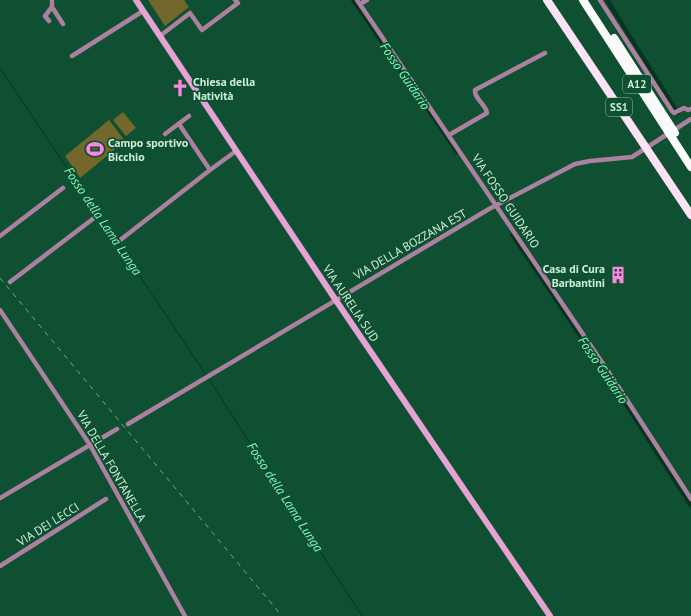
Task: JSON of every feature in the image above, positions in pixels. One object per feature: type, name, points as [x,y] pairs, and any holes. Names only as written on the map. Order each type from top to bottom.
[{"type":"highway","name":"SS1","points":[[547,0],[691,215]]},
{"type":"highway","name":"SS1","points":[[552,0],[691,207]]},
{"type":"highway","name":"A12","points":[[583,0],[691,167]]},
{"type":"highway","name":"A12","points":[[590,0],[691,157]]},
{"type":"main road","name":"VIA AURELIA SUD","points":[[136,0],[335,300],[550,616]]},
{"type":"street","points":[[52,0],[52,7],[62,24]]},
{"type":"street","points":[[160,36],[190,13],[202,30],[238,3],[235,0]]},
{"type":"street","name":"VIA FOSSO GUIDARIO","points":[[367,0],[359,2],[659,447],[691,499]]},
{"type":"street","points":[[600,0],[669,108],[676,112],[688,109]]},
{"type":"street","points":[[48,21],[45,16],[52,7]]},
{"type":"street","points":[[72,56],[143,11]]},
{"type":"street","points":[[449,135],[487,113],[475,95],[475,90],[545,53]]},
{"type":"street","points":[[164,134],[189,116]]},
{"type":"street","name":"VIA DELLA BOZZANA EST","points":[[128,424],[496,205],[575,164],[632,157],[690,119]]},
{"type":"street","points":[[179,124],[210,170]]},
{"type":"street","points":[[119,241],[236,151]]},
{"type":"street","points":[[0,236],[63,188]]},
{"type":"street","points":[[10,282],[94,218]]},
{"type":"street","name":"VIA DELLA FONTANELLA","points":[[0,310],[90,445],[185,616]]},
{"type":"street","points":[[0,498],[117,429]]},
{"type":"street","name":"VIA DEI LECCI","points":[[0,566],[106,499]]},
{"type":"shaded area","points":[[148,0],[184,0],[189,7],[165,26]]},
{"type":"shaded area","points":[[123,112],[136,128],[126,136],[113,120]]},
{"type":"shaded area","name":"Campo sportivo Bicchio","points":[[109,120],[125,141],[80,178],[65,156]]},
{"type":"waterway","name":"Fosso Guidario","points":[[353,0],[457,152]]},
{"type":"waterway","points":[[607,0],[678,113]]},
{"type":"waterway","name":"Fosso della Lama Lunga","points":[[0,68],[206,375]]},
{"type":"waterway","name":"Fosso Guidario","points":[[512,235],[612,383],[691,506]]},
{"type":"waterway","name":"Fosso della Lama Lunga","points":[[208,378],[362,616]]},
{"type":"railway","points":[[0,278],[282,616]]},
{"type":"place","name":"Chiesa della Natività","points":[[180,88]]},
{"type":"place","name":"Campo sportivo Bicchio","points":[[95,149]]},
{"type":"place","name":"Casa di Cura Barbantini","points":[[618,275]]}]
